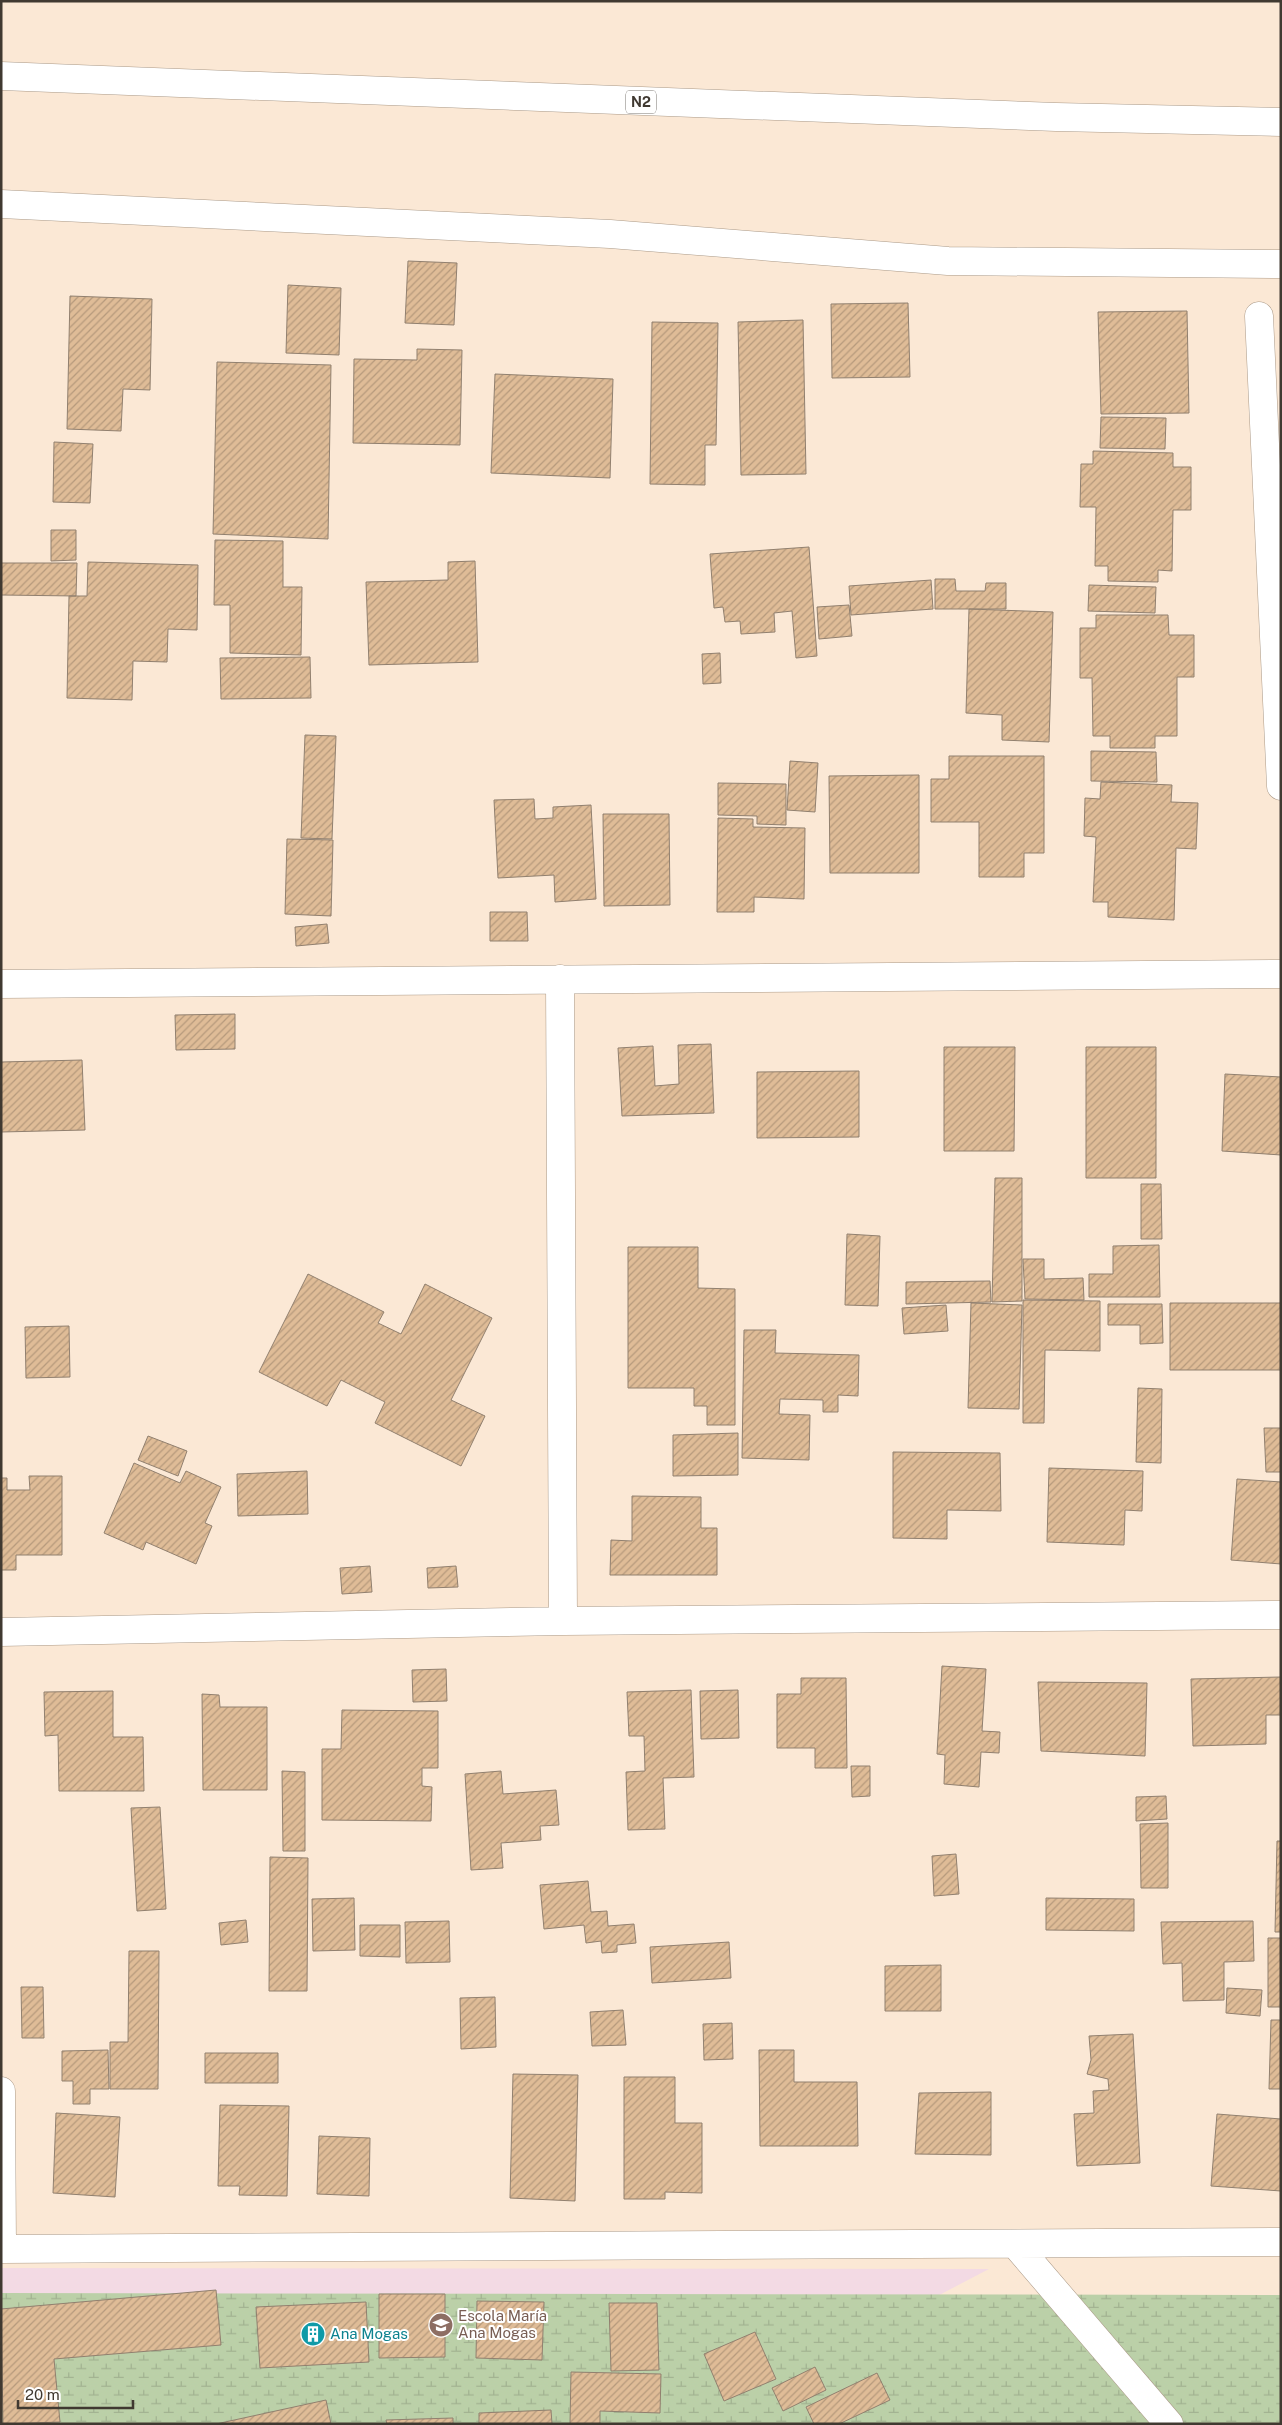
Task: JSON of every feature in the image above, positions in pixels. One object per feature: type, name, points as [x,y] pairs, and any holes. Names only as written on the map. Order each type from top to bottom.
[{"type":"street","name":"N2","points":[[1,76],[1056,117],[1281,122]]},
{"type":"street","points":[[1,204],[610,234],[948,261],[1281,264]]},
{"type":"street","points":[[1259,316],[1281,786]]},
{"type":"street","points":[[1,984],[1281,974]]},
{"type":"street","points":[[560,980],[563,1621]]},
{"type":"street","points":[[1,1632],[563,1621],[1281,1614]]},
{"type":"street","points":[[1,2090],[2,2249],[1281,2242]]},
{"type":"street","points":[[1016,2244],[1169,2424]]},
{"type":"shaded area","name":"Escola María Ana Mogas","points":[[1,2268],[989,2269],[775,2381],[1,2424]]},
{"type":"green space","name":"Escola María Ana Mogas","points":[[1,2293],[1281,2295],[1281,2424],[1,2424]]},
{"type":"building","points":[[408,261],[457,263],[454,325],[405,323]]},
{"type":"building","points":[[288,285],[341,288],[339,355],[286,353]]},
{"type":"building","points":[[70,296],[152,299],[150,390],[123,389],[121,431],[67,429]]},
{"type":"building","points":[[908,303],[910,377],[832,378],[831,304]]},
{"type":"building","points":[[1187,311],[1189,413],[1101,414],[1098,312]]},
{"type":"building","points":[[803,320],[806,474],[741,475],[738,322]]},
{"type":"building","points":[[652,322],[718,323],[716,445],[705,445],[705,485],[650,484]]},
{"type":"building","points":[[417,349],[462,350],[460,445],[353,443],[354,359],[417,360]]},
{"type":"building","points":[[217,362],[331,365],[328,539],[213,534]]},
{"type":"building","points":[[495,374],[613,379],[610,478],[491,473]]},
{"type":"building","points":[[1101,417],[1166,418],[1165,449],[1100,448]]},
{"type":"building","points":[[54,442],[93,444],[90,503],[53,502]]},
{"type":"building","points":[[1093,451],[1173,453],[1173,467],[1191,467],[1191,510],[1173,510],[1172,571],[1158,570],[1158,582],[1108,581],[1108,566],[1095,566],[1096,507],[1080,507],[1081,464],[1093,464]]},
{"type":"building","points":[[51,530],[76,530],[76,560],[51,561]]},
{"type":"building","points":[[215,540],[283,541],[283,587],[302,587],[301,655],[230,653],[230,605],[214,605]]},
{"type":"building","points":[[809,547],[817,656],[796,658],[792,611],[774,613],[775,632],[741,634],[740,621],[725,622],[723,607],[714,608],[710,554]]},
{"type":"building","points":[[475,561],[478,662],[369,665],[366,582],[448,580],[448,562]]},
{"type":"building","points":[[88,562],[198,565],[197,630],[168,629],[167,662],[133,661],[132,700],[67,698],[69,596],[87,596]]},
{"type":"building","points":[[1,563],[77,563],[76,596],[1,595]]},
{"type":"building","points":[[935,579],[955,579],[956,591],[985,591],[986,583],[1006,583],[1006,609],[935,609]]},
{"type":"building","points":[[931,580],[933,609],[851,615],[849,586]]},
{"type":"building","points":[[1089,585],[1156,587],[1155,613],[1088,611]]},
{"type":"building","points":[[849,605],[852,636],[819,639],[817,607]]},
{"type":"building","points":[[969,609],[1053,612],[1049,742],[1002,740],[1002,715],[966,713]]},
{"type":"building","points":[[1096,615],[1168,615],[1169,635],[1194,635],[1194,677],[1177,677],[1177,736],[1155,736],[1155,748],[1110,748],[1110,736],[1093,736],[1092,678],[1080,678],[1080,628],[1096,628]]},
{"type":"building","points":[[720,653],[721,683],[703,684],[702,654]]},
{"type":"building","points":[[310,657],[311,698],[221,699],[220,658]]},
{"type":"building","points":[[305,735],[336,736],[332,839],[301,838]]},
{"type":"building","points":[[1091,751],[1156,752],[1157,782],[1091,781]]},
{"type":"building","points":[[949,756],[1044,756],[1044,853],[1024,853],[1024,877],[979,877],[979,822],[931,822],[931,779],[949,779]]},
{"type":"building","points":[[790,761],[818,763],[815,812],[787,810]]},
{"type":"building","points":[[919,775],[919,873],[830,873],[829,776]]},
{"type":"building","points":[[1101,782],[1172,785],[1171,802],[1198,803],[1196,849],[1176,848],[1174,920],[1108,917],[1108,902],[1093,902],[1096,837],[1084,836],[1085,798],[1100,799]]},
{"type":"building","points":[[718,783],[786,784],[786,825],[757,824],[757,816],[718,815]]},
{"type":"building","points":[[534,799],[535,819],[553,818],[553,807],[591,805],[596,899],[555,902],[554,875],[498,878],[494,800]]},
{"type":"building","points":[[603,814],[669,814],[670,905],[604,906]]},
{"type":"building","points":[[718,818],[753,819],[753,827],[805,828],[804,899],[754,897],[754,912],[717,912]]},
{"type":"building","points":[[287,839],[333,840],[331,916],[285,914]]},
{"type":"building","points":[[490,912],[527,912],[528,941],[490,941]]},
{"type":"building","points":[[327,924],[329,943],[296,946],[295,927]]},
{"type":"building","points":[[235,1014],[235,1049],[176,1050],[175,1015]]},
{"type":"building","points":[[711,1044],[714,1113],[622,1116],[618,1048],[653,1046],[655,1086],[679,1084],[678,1045]]},
{"type":"building","points":[[944,1047],[1015,1047],[1014,1151],[944,1151]]},
{"type":"building","points":[[1086,1047],[1156,1047],[1156,1178],[1086,1178]]},
{"type":"building","points":[[82,1060],[85,1130],[1,1132],[1,1062]]},
{"type":"building","points":[[859,1071],[859,1137],[757,1138],[757,1072]]},
{"type":"building","points":[[1225,1074],[1281,1077],[1281,1155],[1222,1151]]},
{"type":"building","points":[[995,1178],[1022,1178],[1022,1301],[992,1302]]},
{"type":"building","points":[[1141,1184],[1161,1184],[1162,1239],[1141,1239]]},
{"type":"building","points":[[847,1234],[880,1236],[878,1306],[845,1305]]},
{"type":"building","points":[[1159,1245],[1160,1297],[1089,1297],[1089,1274],[1113,1274],[1113,1246]]},
{"type":"building","points":[[628,1247],[698,1247],[698,1288],[735,1289],[735,1425],[707,1425],[707,1406],[694,1406],[694,1388],[628,1388]]},
{"type":"building","points":[[1023,1259],[1044,1259],[1044,1279],[1083,1278],[1084,1300],[1025,1299]]},
{"type":"building","points":[[308,1274],[384,1312],[378,1323],[401,1334],[425,1284],[492,1318],[451,1400],[485,1416],[461,1466],[375,1423],[385,1402],[341,1380],[327,1406],[259,1372]]},
{"type":"building","points":[[990,1281],[991,1302],[906,1304],[906,1282]]},
{"type":"building","points":[[1023,1300],[1100,1301],[1100,1351],[1045,1350],[1044,1423],[1023,1423]]},
{"type":"building","points":[[971,1303],[1022,1305],[1019,1409],[968,1408]]},
{"type":"building","points":[[1170,1303],[1281,1303],[1281,1370],[1170,1370]]},
{"type":"building","points":[[1108,1304],[1162,1304],[1163,1343],[1140,1344],[1140,1325],[1108,1325]]},
{"type":"building","points":[[946,1305],[948,1331],[904,1334],[902,1308]]},
{"type":"building","points":[[69,1326],[70,1377],[26,1378],[25,1327]]},
{"type":"building","points":[[744,1330],[776,1330],[775,1353],[859,1355],[858,1396],[838,1395],[838,1412],[823,1412],[823,1400],[780,1399],[779,1414],[810,1415],[809,1460],[742,1458]]},
{"type":"building","points":[[1138,1388],[1162,1389],[1161,1463],[1136,1462]]},
{"type":"building","points":[[1264,1428],[1281,1428],[1281,1472],[1266,1472]]},
{"type":"building","points":[[738,1433],[738,1475],[673,1476],[673,1435]]},
{"type":"building","points":[[148,1436],[187,1451],[178,1476],[138,1460]]},
{"type":"building","points":[[893,1452],[1000,1453],[1001,1511],[947,1510],[947,1539],[893,1538]]},
{"type":"building","points":[[134,1463],[180,1483],[186,1471],[221,1487],[205,1523],[212,1526],[196,1564],[146,1542],[143,1550],[104,1533]]},
{"type":"building","points":[[1049,1468],[1143,1471],[1142,1511],[1125,1510],[1124,1545],[1047,1542]]},
{"type":"building","points":[[307,1471],[308,1514],[238,1516],[237,1474]]},
{"type":"building","points":[[29,1476],[62,1476],[62,1555],[16,1555],[16,1570],[1,1570],[1,1478],[7,1478],[7,1490],[30,1490]]},
{"type":"building","points":[[1237,1479],[1281,1482],[1281,1564],[1231,1560]]},
{"type":"building","points":[[632,1496],[701,1497],[701,1528],[717,1528],[717,1575],[610,1575],[611,1540],[632,1541]]},
{"type":"building","points":[[370,1566],[372,1592],[342,1594],[340,1568]]},
{"type":"building","points":[[456,1566],[458,1587],[428,1588],[427,1568]]},
{"type":"building","points":[[942,1666],[986,1669],[982,1731],[1000,1732],[999,1753],[981,1752],[979,1787],[944,1784],[945,1755],[937,1754]]},
{"type":"building","points":[[446,1669],[447,1701],[413,1702],[412,1670]]},
{"type":"building","points":[[1281,1677],[1281,1715],[1266,1715],[1266,1744],[1193,1746],[1191,1679]]},
{"type":"building","points":[[801,1678],[846,1678],[847,1768],[815,1768],[815,1748],[777,1748],[777,1694],[801,1694]]},
{"type":"building","points":[[1038,1682],[1147,1683],[1145,1756],[1041,1751]]},
{"type":"building","points":[[691,1690],[694,1777],[663,1778],[665,1829],[628,1830],[626,1772],[645,1771],[644,1736],[629,1736],[627,1692]]},
{"type":"building","points":[[738,1690],[739,1738],[701,1739],[700,1691]]},
{"type":"building","points":[[113,1691],[113,1737],[143,1737],[144,1791],[59,1791],[58,1735],[45,1736],[44,1692]]},
{"type":"building","points":[[202,1694],[219,1695],[220,1707],[267,1707],[267,1790],[203,1790]]},
{"type":"building","points":[[342,1710],[438,1711],[438,1768],[422,1768],[422,1786],[432,1787],[431,1821],[322,1820],[322,1749],[341,1749]]},
{"type":"building","points":[[851,1766],[870,1766],[870,1796],[852,1797]]},
{"type":"building","points":[[282,1771],[305,1772],[305,1851],[283,1851]]},
{"type":"building","points":[[501,1771],[503,1794],[556,1790],[559,1825],[540,1826],[541,1840],[501,1843],[503,1868],[471,1870],[465,1774]]},
{"type":"building","points":[[1166,1796],[1167,1819],[1136,1821],[1136,1797]]},
{"type":"building","points":[[160,1807],[166,1909],[137,1911],[131,1808]]},
{"type":"building","points":[[1168,1823],[1168,1888],[1141,1888],[1140,1824]]},
{"type":"building","points":[[1277,1841],[1281,1841],[1281,1932],[1275,1932]]},
{"type":"building","points":[[956,1854],[959,1894],[934,1896],[932,1856]]},
{"type":"building","points":[[270,1857],[308,1858],[307,1991],[269,1991]]},
{"type":"building","points":[[588,1881],[591,1912],[607,1911],[608,1926],[634,1924],[636,1943],[617,1945],[617,1952],[602,1953],[601,1941],[586,1943],[584,1925],[544,1929],[540,1885]]},
{"type":"building","points":[[354,1898],[355,1950],[313,1951],[312,1899]]},
{"type":"building","points":[[1046,1898],[1134,1899],[1134,1931],[1046,1930]]},
{"type":"building","points":[[246,1920],[248,1942],[221,1945],[219,1923]]},
{"type":"building","points":[[449,1921],[450,1962],[406,1963],[405,1922]]},
{"type":"building","points":[[1253,1921],[1254,1961],[1224,1962],[1224,2000],[1183,2001],[1182,1963],[1163,1964],[1161,1922]]},
{"type":"building","points":[[360,1925],[400,1925],[400,1957],[360,1956]]},
{"type":"building","points":[[1268,1938],[1281,1938],[1281,2007],[1268,2007]]},
{"type":"building","points":[[729,1942],[731,1978],[652,1983],[650,1947]]},
{"type":"building","points":[[129,1951],[159,1951],[158,2089],[110,2089],[110,2042],[128,2042]]},
{"type":"building","points":[[941,1965],[941,2011],[885,2011],[885,1966]]},
{"type":"building","points":[[21,1987],[43,1987],[44,2038],[22,2038]]},
{"type":"building","points":[[1227,1988],[1262,1990],[1260,2016],[1226,2013]]},
{"type":"building","points":[[495,1997],[496,2047],[461,2049],[460,1998]]},
{"type":"building","points":[[623,2010],[626,2045],[592,2046],[590,2012]]},
{"type":"building","points":[[1271,2020],[1281,2020],[1281,2089],[1269,2089]]},
{"type":"building","points":[[732,2023],[733,2059],[704,2060],[703,2024]]},
{"type":"building","points":[[1133,2034],[1140,2163],[1077,2166],[1074,2114],[1094,2113],[1093,2091],[1109,2090],[1108,2079],[1087,2074],[1091,2060],[1089,2036]]},
{"type":"building","points":[[108,2050],[109,2089],[90,2089],[90,2104],[73,2104],[73,2081],[62,2081],[62,2051]]},
{"type":"building","points":[[759,2050],[794,2050],[794,2082],[857,2082],[858,2146],[760,2146]]},
{"type":"building","points":[[205,2053],[278,2053],[278,2083],[205,2083]]},
{"type":"building","points":[[513,2074],[578,2075],[575,2201],[510,2198]]},
{"type":"building","points":[[624,2077],[675,2077],[675,2123],[702,2123],[702,2193],[665,2192],[665,2199],[624,2199]]},
{"type":"building","points":[[991,2092],[991,2155],[915,2154],[919,2093]]},
{"type":"building","points":[[220,2105],[289,2106],[287,2196],[239,2195],[240,2186],[218,2186]]},
{"type":"building","points":[[56,2113],[120,2117],[115,2197],[53,2193]]},
{"type":"building","points":[[1217,2114],[1281,2119],[1281,2191],[1211,2186]]},
{"type":"building","points":[[319,2136],[370,2138],[369,2196],[317,2194]]},
{"type":"building","points":[[216,2290],[221,2345],[54,2359],[60,2422],[3,2424],[1,2309]]},
{"type":"building","points":[[379,2294],[445,2294],[445,2357],[379,2358]]},
{"type":"building","points":[[477,2301],[544,2302],[542,2360],[476,2358]]},
{"type":"building","name":"Ana Mogas","points":[[366,2302],[369,2362],[260,2368],[256,2307]]},
{"type":"building","points":[[609,2303],[657,2303],[659,2370],[611,2371]]},
{"type":"building","points":[[755,2332],[776,2379],[724,2401],[704,2354]]},
{"type":"building","points":[[815,2367],[826,2390],[783,2411],[772,2388]]},
{"type":"building","points":[[571,2372],[661,2374],[660,2413],[600,2411],[600,2424],[570,2424]]},
{"type":"building","points":[[877,2373],[890,2400],[839,2424],[814,2424],[806,2407]]},
{"type":"building","points":[[326,2400],[331,2424],[216,2424]]},
{"type":"building","points":[[551,2410],[552,2424],[479,2424],[479,2413]]},
{"type":"building","points":[[453,2418],[453,2424],[387,2424],[386,2420]]},
{"type":"place","name":"Escola María Ana Mogas","points":[[441,2325]]},
{"type":"place","name":"Ana Mogas","points":[[313,2334]]}]
